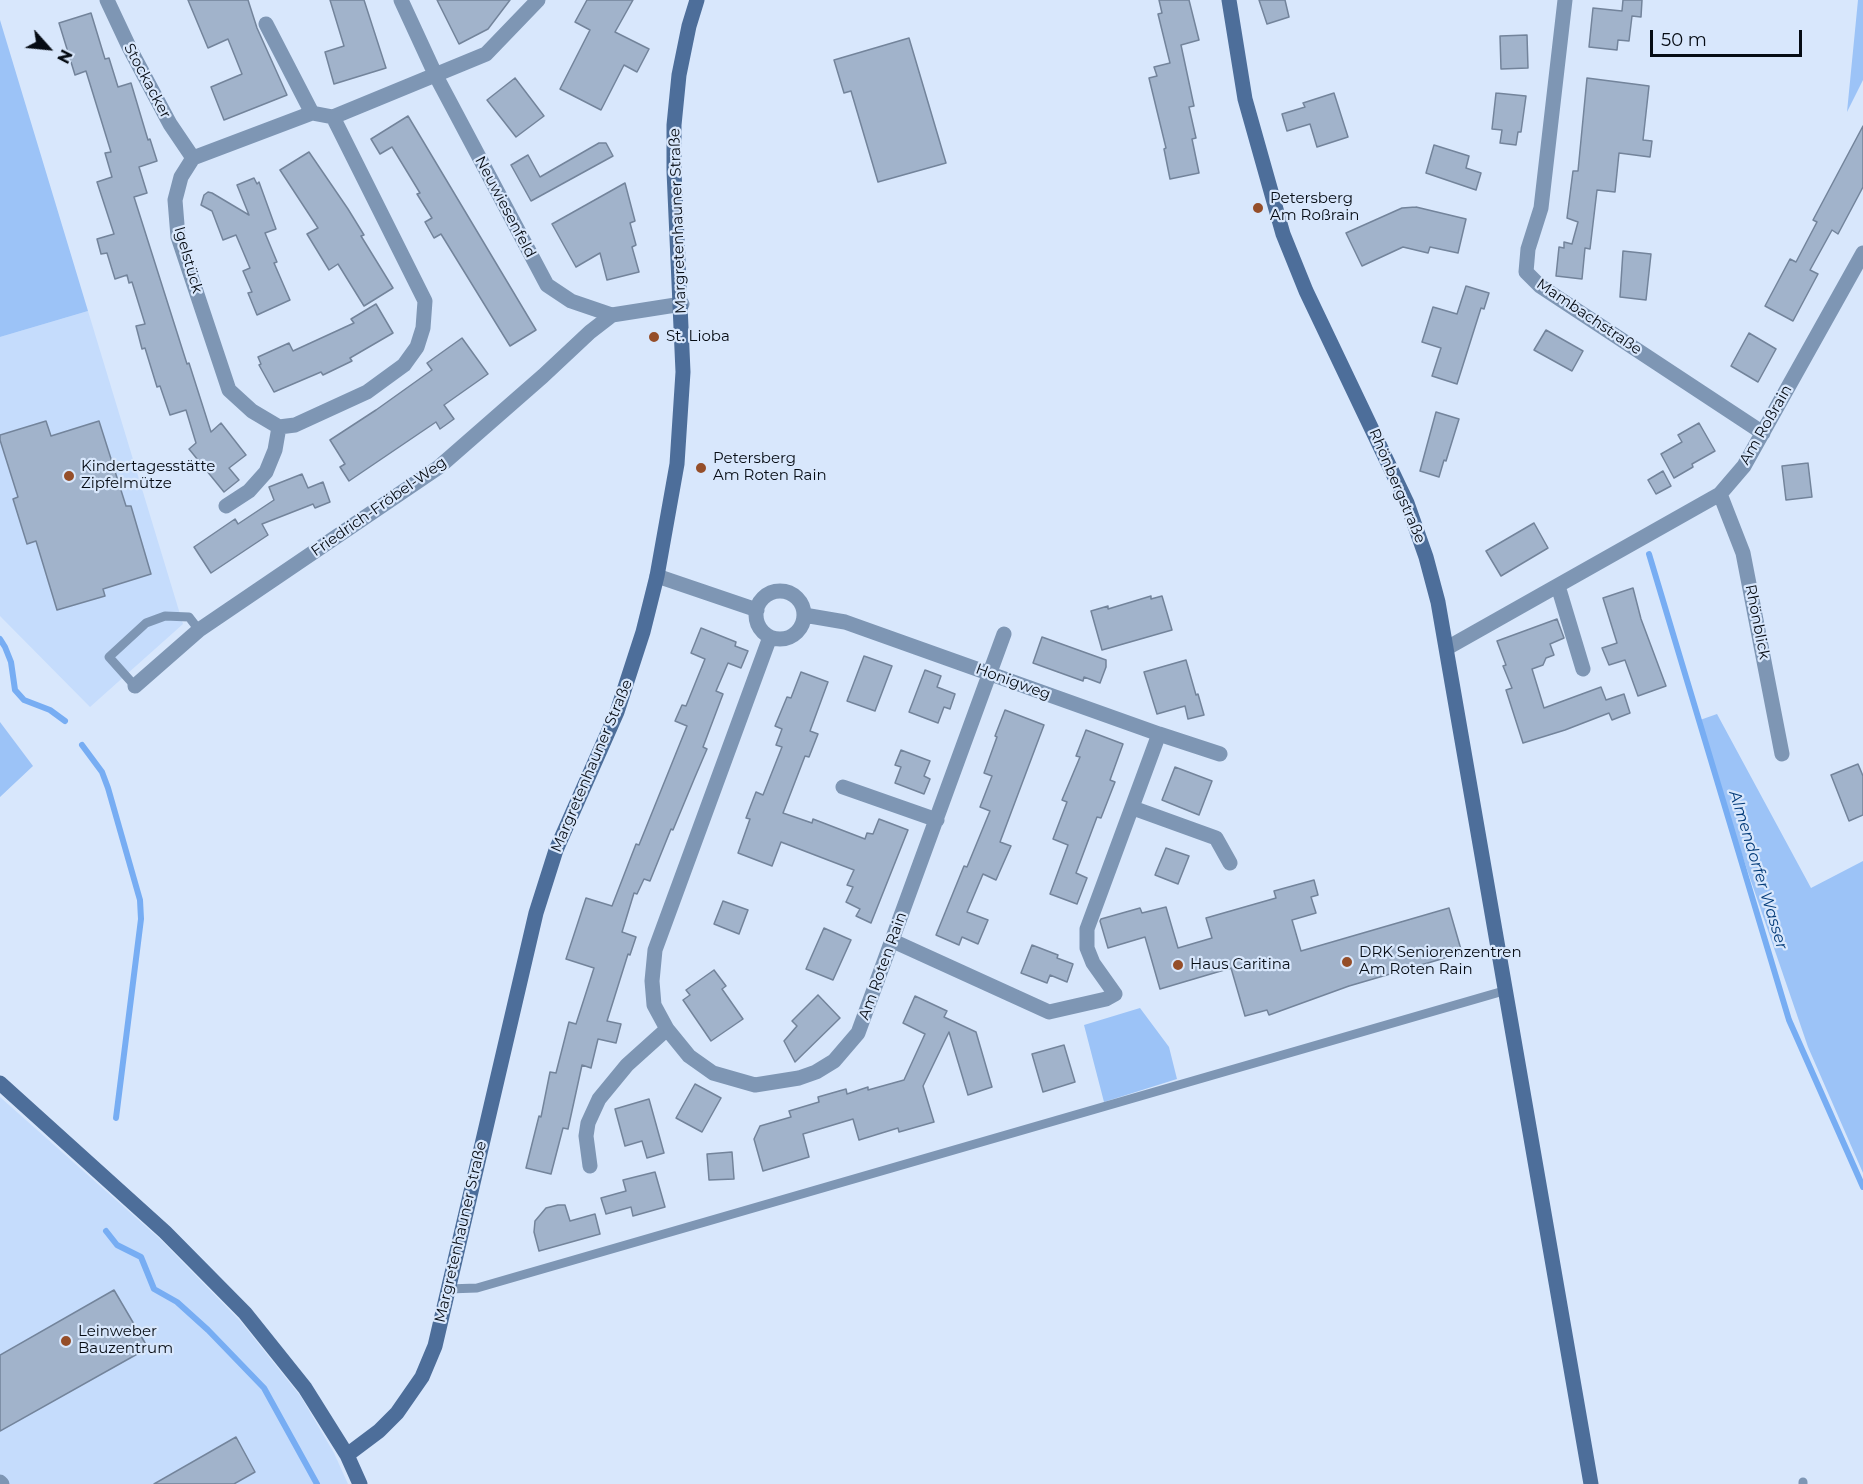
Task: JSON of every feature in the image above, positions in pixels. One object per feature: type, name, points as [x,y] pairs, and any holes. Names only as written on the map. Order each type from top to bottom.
[{"type":"street","name":"Stockacker","points":[[106,0],[170,124],[194,158]]},
{"type":"street","name":"Neuwiesenfeld","points":[[400,0],[436,76],[547,285],[571,301],[612,315],[682,304]]},
{"type":"street","points":[[194,158],[312,113],[333,117],[486,54],[538,0]]},
{"type":"street","name":"Margretenhauner Straße","points":[[347,1455],[379,1431],[397,1413],[423,1377],[435,1346],[536,913],[556,850],[620,702],[643,632],[657,576],[677,464],[683,372],[674,124],[679,75],[697,0]]},
{"type":"street","name":"Rhönbergstraße","points":[[1229,0],[1245,99],[1283,234],[1306,291],[1407,503],[1426,557],[1438,602],[1591,1484]]},
{"type":"street","name":"Mambachstraße","points":[[1565,0],[1541,208],[1528,249],[1526,272],[1540,286],[1763,433]]},
{"type":"street","points":[[266,24],[312,113]]},
{"type":"street","points":[[226,506],[249,491],[266,472],[275,450],[279,427],[295,425],[367,392],[404,365],[417,347],[423,328],[425,301],[333,117]]},
{"type":"street","name":"Igelstück","points":[[194,158],[181,177],[175,200],[178,237],[229,390],[252,411],[279,427]]},
{"type":"street","name":"Am Roßrain","points":[[1447,648],[1720,494],[1744,466],[1863,253]]},
{"type":"street","name":"Friedrich-Fröbel-Weg","points":[[135,686],[199,630],[439,467],[612,315]]},
{"type":"street","name":"Rhönblick","points":[[1720,494],[1743,554],[1782,754]]},
{"type":"street","points":[[657,576],[757,610]]},
{"type":"street","points":[[1558,586],[1583,669]]},
{"type":"street","points":[[778,591],[788,592],[797,597],[804,615],[797,633],[789,638],[779,639],[770,637],[759,626],[757,610],[761,601],[768,594],[778,591]]},
{"type":"street","name":"Honigweg","points":[[804,615],[845,622],[1220,754]]},
{"type":"street","name":"Am Roten Rain","points":[[770,637],[655,950],[652,981],[654,1005],[667,1029],[689,1056],[713,1073],[755,1084],[799,1078],[816,1072],[834,1061],[858,1033],[1004,634]]},
{"type":"street","points":[[893,941],[1049,1012],[1106,999],[1115,994],[1093,963],[1087,948],[1087,929],[1159,734]]},
{"type":"street","points":[[843,788],[937,820]]},
{"type":"street","points":[[1133,808],[1216,838],[1230,863]]},
{"type":"street","points":[[590,1166],[585,1136],[588,1122],[599,1099],[627,1065],[667,1029]]},
{"type":"street","points":[[0,1083],[165,1232],[245,1313],[305,1388],[347,1455],[360,1484]]},
{"type":"lane","points":[[135,686],[109,657],[146,623],[165,616],[189,617],[199,630]]},
{"type":"lane","points":[[448,1289],[477,1288],[1507,990]]},
{"type":"shaded area","points":[[1858,0],[1863,0],[1863,80],[1847,112]]},
{"type":"shaded area","points":[[0,20],[88,311],[0,337]]},
{"type":"shaded area","name":"Kindertagesstätte Zipfelmütze","points":[[88,311],[183,624],[90,707],[0,616],[0,337]]},
{"type":"shaded area","points":[[1717,714],[1811,888],[1863,861],[1863,1173],[1808,1047],[1729,817],[1700,720]]},
{"type":"shaded area","points":[[0,722],[33,766],[0,797]]},
{"type":"shaded area","points":[[1140,1008],[1169,1047],[1177,1079],[1104,1102],[1084,1025]]},
{"type":"shaded area","points":[[0,1097],[161,1240],[241,1322],[301,1397],[334,1453],[348,1484],[0,1484]]},
{"type":"building","points":[[188,0],[248,0],[257,28],[287,95],[224,120],[211,87],[242,74],[228,39],[208,48]]},
{"type":"building","points":[[330,0],[364,0],[386,68],[334,84],[325,52],[344,46]]},
{"type":"building","points":[[437,0],[510,0],[488,29],[459,44]]},
{"type":"building","points":[[587,0],[633,0],[615,32],[649,49],[637,72],[624,65],[601,110],[560,89],[590,30],[575,22]]},
{"type":"building","points":[[1159,0],[1189,0],[1199,40],[1181,45],[1194,106],[1189,107],[1196,138],[1192,139],[1199,173],[1170,179],[1164,149],[1166,148],[1149,78],[1157,76],[1154,67],[1170,63],[1158,14],[1162,13]]},
{"type":"building","points":[[1259,0],[1285,0],[1289,17],[1267,24]]},
{"type":"building","points":[[1623,0],[1642,0],[1641,17],[1632,16],[1629,41],[1618,40],[1617,50],[1589,47],[1593,8],[1622,11]]},
{"type":"building","points":[[91,13],[105,59],[109,58],[118,87],[131,83],[148,140],[150,139],[157,161],[139,167],[147,193],[134,197],[187,364],[189,363],[211,432],[221,423],[246,455],[229,468],[239,480],[224,492],[189,449],[196,443],[186,410],[170,415],[160,386],[157,387],[145,348],[142,349],[136,326],[145,324],[132,282],[129,283],[127,275],[115,279],[107,253],[101,254],[97,239],[114,234],[97,182],[112,177],[105,153],[111,152],[86,71],[75,75],[59,23]]},
{"type":"building","points":[[1527,35],[1528,68],[1501,69],[1500,36]]},
{"type":"building","points":[[909,38],[946,163],[878,182],[851,91],[844,93],[834,60]]},
{"type":"building","points":[[515,78],[544,116],[516,137],[487,100]]},
{"type":"building","points":[[1587,78],[1649,86],[1643,140],[1652,141],[1650,157],[1619,153],[1615,192],[1597,190],[1590,249],[1585,248],[1582,279],[1556,276],[1559,247],[1564,248],[1564,242],[1572,244],[1578,222],[1567,218],[1573,171],[1578,171]]},
{"type":"building","points":[[1334,93],[1348,137],[1317,147],[1310,124],[1287,131],[1282,114],[1305,107],[1303,103]]},
{"type":"building","points":[[1496,93],[1526,96],[1521,132],[1518,132],[1516,145],[1500,143],[1502,130],[1492,129]]},
{"type":"building","points":[[408,116],[536,330],[510,346],[441,234],[434,238],[425,222],[432,218],[417,194],[420,193],[392,147],[380,154],[371,139]]},
{"type":"building","points":[[1863,126],[1863,187],[1838,234],[1832,230],[1810,270],[1818,274],[1793,321],[1765,306],[1790,259],[1796,262],[1817,222],[1813,220]]},
{"type":"building","points":[[599,143],[606,143],[613,156],[531,201],[511,165],[528,155],[540,177]]},
{"type":"building","points":[[1434,145],[1469,156],[1466,168],[1481,173],[1476,190],[1426,173]]},
{"type":"building","points":[[309,152],[348,209],[364,235],[361,236],[393,288],[364,306],[338,264],[329,270],[307,234],[318,228],[280,170]]},
{"type":"building","points":[[254,178],[257,184],[259,182],[276,229],[265,233],[277,262],[274,263],[290,300],[257,315],[248,293],[252,292],[243,271],[250,268],[236,235],[223,240],[212,211],[201,205],[204,195],[208,192],[249,215],[237,185]]},
{"type":"building","points":[[625,183],[635,221],[630,223],[636,245],[632,247],[639,272],[607,280],[600,253],[576,267],[552,224]]},
{"type":"building","points":[[1416,207],[1466,219],[1458,253],[1430,247],[1428,253],[1403,247],[1362,266],[1346,233],[1402,208]]},
{"type":"building","points":[[1623,251],[1651,254],[1646,300],[1620,297]]},
{"type":"building","points":[[1466,286],[1489,293],[1484,309],[1481,308],[1457,384],[1432,376],[1441,348],[1422,342],[1433,307],[1457,314]]},
{"type":"building","points":[[376,304],[393,333],[350,358],[352,361],[323,375],[321,372],[274,392],[259,365],[261,364],[258,357],[289,343],[293,351],[354,323],[351,319]]},
{"type":"building","points":[[1546,330],[1583,351],[1572,371],[1534,350]]},
{"type":"building","points":[[1749,333],[1776,349],[1758,382],[1731,366]]},
{"type":"building","points":[[462,338],[488,374],[444,405],[454,419],[440,429],[436,422],[349,481],[340,467],[345,464],[330,440],[432,370],[427,363]]},
{"type":"building","points":[[1436,412],[1459,419],[1439,477],[1420,471]]},
{"type":"building","points":[[46,421],[51,436],[99,421],[126,506],[131,506],[151,574],[103,589],[105,596],[57,610],[36,541],[27,544],[13,499],[18,497],[0,440],[0,435]]},
{"type":"building","points":[[1699,423],[1715,451],[1674,478],[1661,454],[1682,442],[1678,435]]},
{"type":"building","points":[[1808,463],[1812,497],[1786,500],[1782,466]]},
{"type":"building","points":[[1663,471],[1671,486],[1656,494],[1648,480]]},
{"type":"building","points":[[302,474],[308,488],[323,482],[330,502],[315,508],[313,504],[262,524],[268,535],[211,573],[194,547],[235,519],[238,524],[274,500],[269,487]]},
{"type":"building","points":[[1534,523],[1548,548],[1501,576],[1486,551]]},
{"type":"building","points":[[1633,588],[1641,619],[1666,686],[1638,696],[1625,660],[1609,665],[1602,648],[1617,643],[1603,598]]},
{"type":"building","points":[[1151,596],[1151,599],[1162,596],[1172,630],[1102,650],[1091,611],[1108,606],[1108,609]]},
{"type":"building","points":[[1557,619],[1564,638],[1550,644],[1554,655],[1546,658],[1543,665],[1532,669],[1544,708],[1601,687],[1606,700],[1624,694],[1630,713],[1612,720],[1609,713],[1523,743],[1506,690],[1512,688],[1503,666],[1506,665],[1497,641]]},
{"type":"building","points":[[701,628],[736,642],[735,646],[748,651],[741,668],[728,663],[716,691],[723,694],[703,747],[707,749],[650,881],[644,879],[637,894],[634,893],[622,932],[636,937],[630,955],[628,954],[607,1021],[621,1024],[616,1043],[598,1039],[591,1068],[582,1065],[568,1129],[563,1128],[551,1174],[526,1168],[539,1116],[541,1117],[550,1072],[556,1073],[569,1022],[576,1024],[594,968],[566,959],[586,898],[612,906],[636,844],[639,845],[687,726],[675,721],[682,705],[686,706],[705,659],[691,653]]},
{"type":"building","points":[[1042,637],[1106,660],[1100,683],[1084,677],[1083,681],[1033,663]]},
{"type":"building","points":[[864,656],[892,666],[875,711],[847,701]]},
{"type":"building","points":[[1186,660],[1204,715],[1188,719],[1185,706],[1157,714],[1144,672]]},
{"type":"building","points":[[925,670],[941,676],[937,687],[955,694],[950,709],[944,707],[938,723],[909,712]]},
{"type":"building","points":[[801,672],[828,682],[810,731],[818,734],[809,757],[805,756],[783,813],[812,823],[813,819],[865,839],[867,833],[873,834],[879,819],[908,830],[871,923],[856,916],[860,909],[846,902],[853,887],[847,885],[854,870],[781,842],[772,866],[738,853],[750,819],[746,818],[756,792],[763,795],[782,747],[776,745],[782,729],[775,726],[787,697],[791,698]]},
{"type":"building","points":[[1005,710],[1044,725],[1000,842],[1011,846],[996,880],[983,874],[967,912],[988,920],[978,944],[962,937],[959,945],[936,935],[964,866],[967,867],[990,811],[980,807],[992,776],[984,773]]},
{"type":"building","points":[[1086,730],[1123,744],[1110,780],[1115,782],[1101,818],[1097,817],[1076,873],[1087,878],[1077,904],[1050,894],[1068,845],[1053,839],[1067,802],[1062,800],[1080,757],[1076,756]]},
{"type":"building","points":[[901,750],[930,761],[924,776],[930,779],[924,794],[895,783],[901,767],[895,765]]},
{"type":"building","points":[[1858,764],[1863,776],[1863,815],[1849,821],[1831,775]]},
{"type":"building","points":[[1175,767],[1212,781],[1199,815],[1162,800]]},
{"type":"building","points":[[1166,848],[1189,856],[1178,884],[1155,875]]},
{"type":"building","points":[[1314,880],[1318,895],[1311,897],[1316,913],[1292,920],[1301,951],[1449,908],[1462,953],[1349,986],[1269,1015],[1267,1010],[1245,1016],[1231,968],[1160,989],[1145,937],[1108,948],[1100,921],[1140,908],[1142,913],[1166,907],[1178,948],[1212,938],[1206,918],[1276,898],[1274,891]]},
{"type":"building","points":[[723,901],[748,910],[739,934],[714,924]]},
{"type":"building","points":[[824,928],[851,940],[833,980],[806,969]]},
{"type":"building","points":[[1032,945],[1058,955],[1057,958],[1073,964],[1067,982],[1050,975],[1047,983],[1021,973]]},
{"type":"building","points":[[714,970],[726,986],[722,989],[743,1019],[711,1041],[683,1000],[690,995],[686,990]]},
{"type":"building","points":[[818,995],[840,1018],[795,1062],[784,1041],[797,1026],[792,1021]]},
{"type":"building","points":[[915,996],[947,1011],[944,1017],[976,1032],[992,1087],[968,1095],[949,1032],[923,1086],[934,1122],[899,1132],[898,1128],[859,1140],[853,1119],[803,1134],[809,1157],[763,1171],[754,1139],[760,1126],[791,1117],[789,1111],[819,1102],[818,1097],[846,1089],[847,1094],[868,1087],[868,1090],[904,1080],[925,1034],[903,1023]]},
{"type":"building","points":[[1064,1045],[1075,1082],[1043,1092],[1032,1054]]},
{"type":"building","points":[[695,1084],[721,1098],[702,1132],[676,1118]]},
{"type":"building","points":[[649,1099],[664,1153],[647,1158],[642,1141],[625,1146],[615,1109]]},
{"type":"building","points":[[732,1152],[734,1179],[709,1180],[707,1154]]},
{"type":"building","points":[[655,1172],[665,1207],[633,1216],[631,1207],[606,1214],[601,1198],[626,1191],[623,1180]]},
{"type":"building","points":[[565,1205],[570,1221],[595,1214],[600,1234],[539,1251],[534,1232],[535,1221],[546,1208]]},
{"type":"building","points":[[114,1290],[148,1348],[0,1431],[0,1355]]},
{"type":"building","points":[[236,1437],[255,1472],[234,1484],[154,1484]]},
{"type":"waterway","name":"Almendorfer Wasser","points":[[1649,554],[1789,1020],[1863,1187]]},
{"type":"waterway","points":[[0,639],[11,662],[15,690],[24,700],[50,710],[65,721]]},
{"type":"waterway","points":[[82,745],[102,772],[108,788],[140,900],[141,919],[116,1118]]},
{"type":"waterway","points":[[106,1231],[117,1245],[141,1257],[154,1289],[177,1302],[208,1330],[264,1388],[317,1484]]},
{"type":"place","name":"Petersberg Am Roßrain","points":[[1258,208]]},
{"type":"place","name":"St. Lioba","points":[[654,337]]},
{"type":"place","name":"Petersberg Am Roten Rain","points":[[701,468]]},
{"type":"place","name":"Kindertagesstätte Zipfelmütze","points":[[69,476]]},
{"type":"place","name":"DRK Seniorenzentren Am Roten Rain","points":[[1347,962]]},
{"type":"place","name":"Haus Caritina","points":[[1178,965]]},
{"type":"place","name":"Leinweber Bauzentrum","points":[[66,1341]]}]
